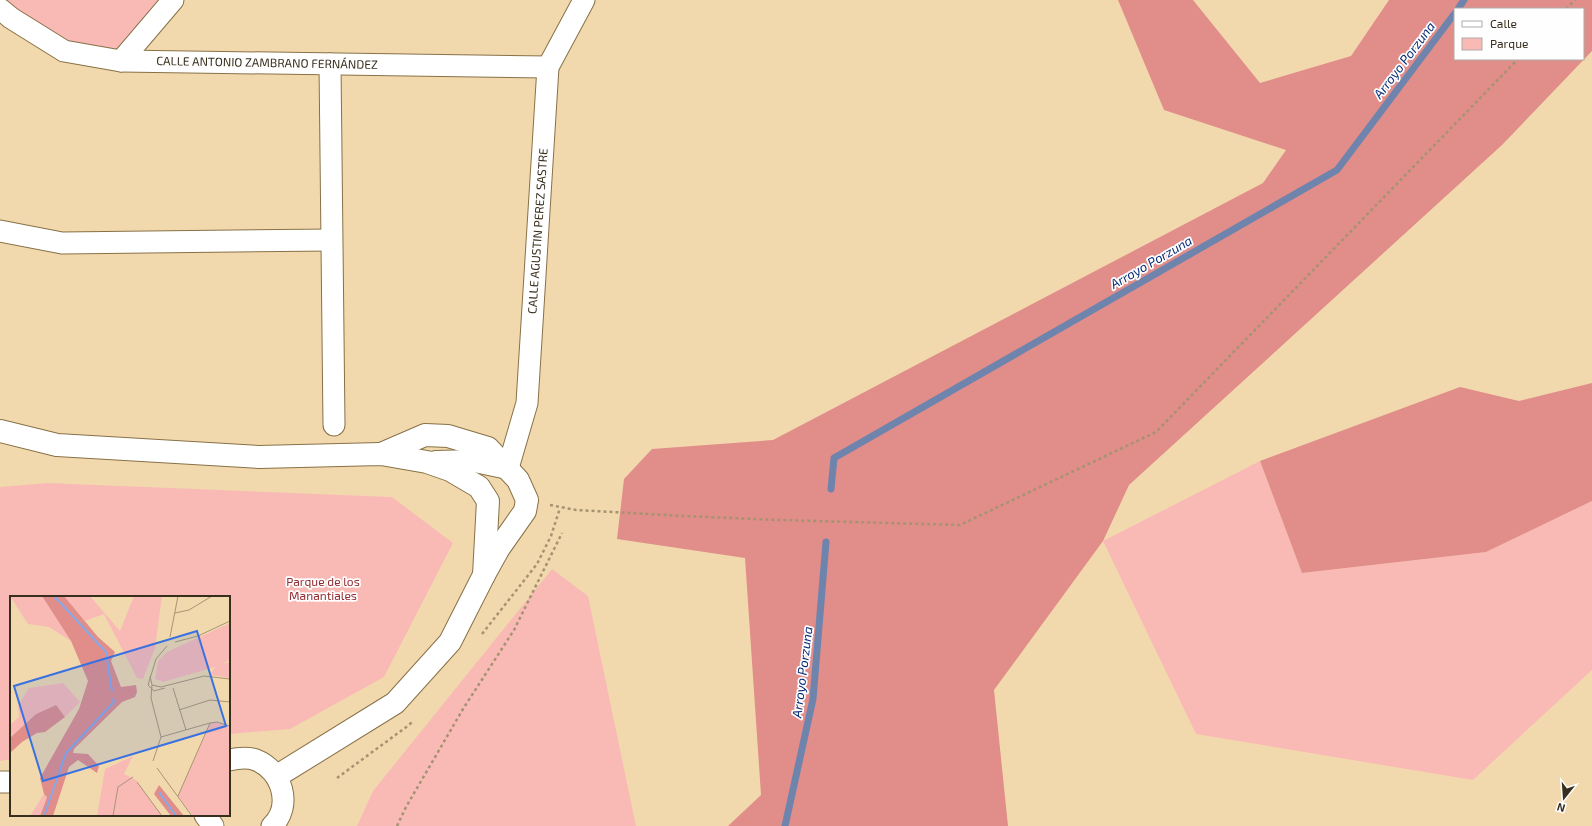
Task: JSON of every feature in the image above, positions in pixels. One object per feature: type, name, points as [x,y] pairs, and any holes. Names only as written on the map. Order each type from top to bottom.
[{"type":"street","points":[[121,61],[173,0]]},
{"type":"street","name":"CALLE AGUSTIN PEREZ SASTRE","points":[[508,468],[527,402],[548,67],[584,0]]},
{"type":"street","name":"CALLE ANTONIO ZAMBRANO FERNÁNDEZ","points":[[0,9],[11,18],[64,51],[121,61],[548,67]]},
{"type":"street","points":[[330,64],[334,425]]},
{"type":"street","points":[[0,231],[62,243],[331,240]]},
{"type":"street","points":[[0,432],[57,445],[259,457],[381,454],[427,462],[450,470],[479,487],[488,501]]},
{"type":"street","points":[[277,776],[394,703],[450,642],[499,548],[525,511],[527,500],[518,480],[488,448],[448,436],[425,435],[381,454]]},
{"type":"street","points":[[427,462],[475,461],[508,468]]},
{"type":"street","points":[[484,575],[488,501],[508,468]]},
{"type":"street","points":[[230,760],[243,758],[256,760],[268,766],[277,776],[282,787],[284,800],[281,812],[272,826]]},
{"type":"street","points":[[207,816],[213,826]]},
{"type":"path","points":[[1567,8],[1575,0]]},
{"type":"path","points":[[527,500],[560,508],[576,510],[772,520],[960,525],[1156,432],[1517,60]]},
{"type":"path","points":[[397,826],[406,807],[463,709],[514,630],[562,533]]},
{"type":"green space","points":[[0,0],[173,0],[121,61],[64,51]]},
{"type":"green space","points":[[1260,461],[1302,573],[1486,552],[1592,501],[1592,670],[1473,780],[1196,734],[1103,541]]},
{"type":"green space","name":"Parque de los Manantiales","points":[[47,483],[392,497],[453,543],[384,677],[290,729],[230,734],[230,596],[10,596],[10,759],[0,761],[0,487]]},
{"type":"green space","points":[[552,569],[588,596],[636,826],[357,826],[373,791]]},
{"type":"shaded area","points":[[1118,0],[1193,0],[1260,83],[1351,56],[1389,0],[1592,0],[1592,51],[1584,59],[1584,8],[1454,8],[1454,60],[1583,60],[1502,145],[1129,485],[1103,541],[994,690],[1008,826],[728,826],[761,795],[745,558],[617,539],[624,479],[652,449],[773,440],[1263,183],[1286,150],[1164,110]]},
{"type":"shaded area","points":[[1592,383],[1592,501],[1486,552],[1302,573],[1260,461],[1460,387],[1519,401]]},
{"type":"waterway","name":"Arroyo Porzuna","points":[[1459,8],[1464,0]]},
{"type":"waterway","name":"Arroyo Porzuna","points":[[831,489],[834,458],[1337,170],[1454,14]]},
{"type":"waterway","name":"Arroyo Porzuna","points":[[785,826],[813,699],[826,542]]}]
